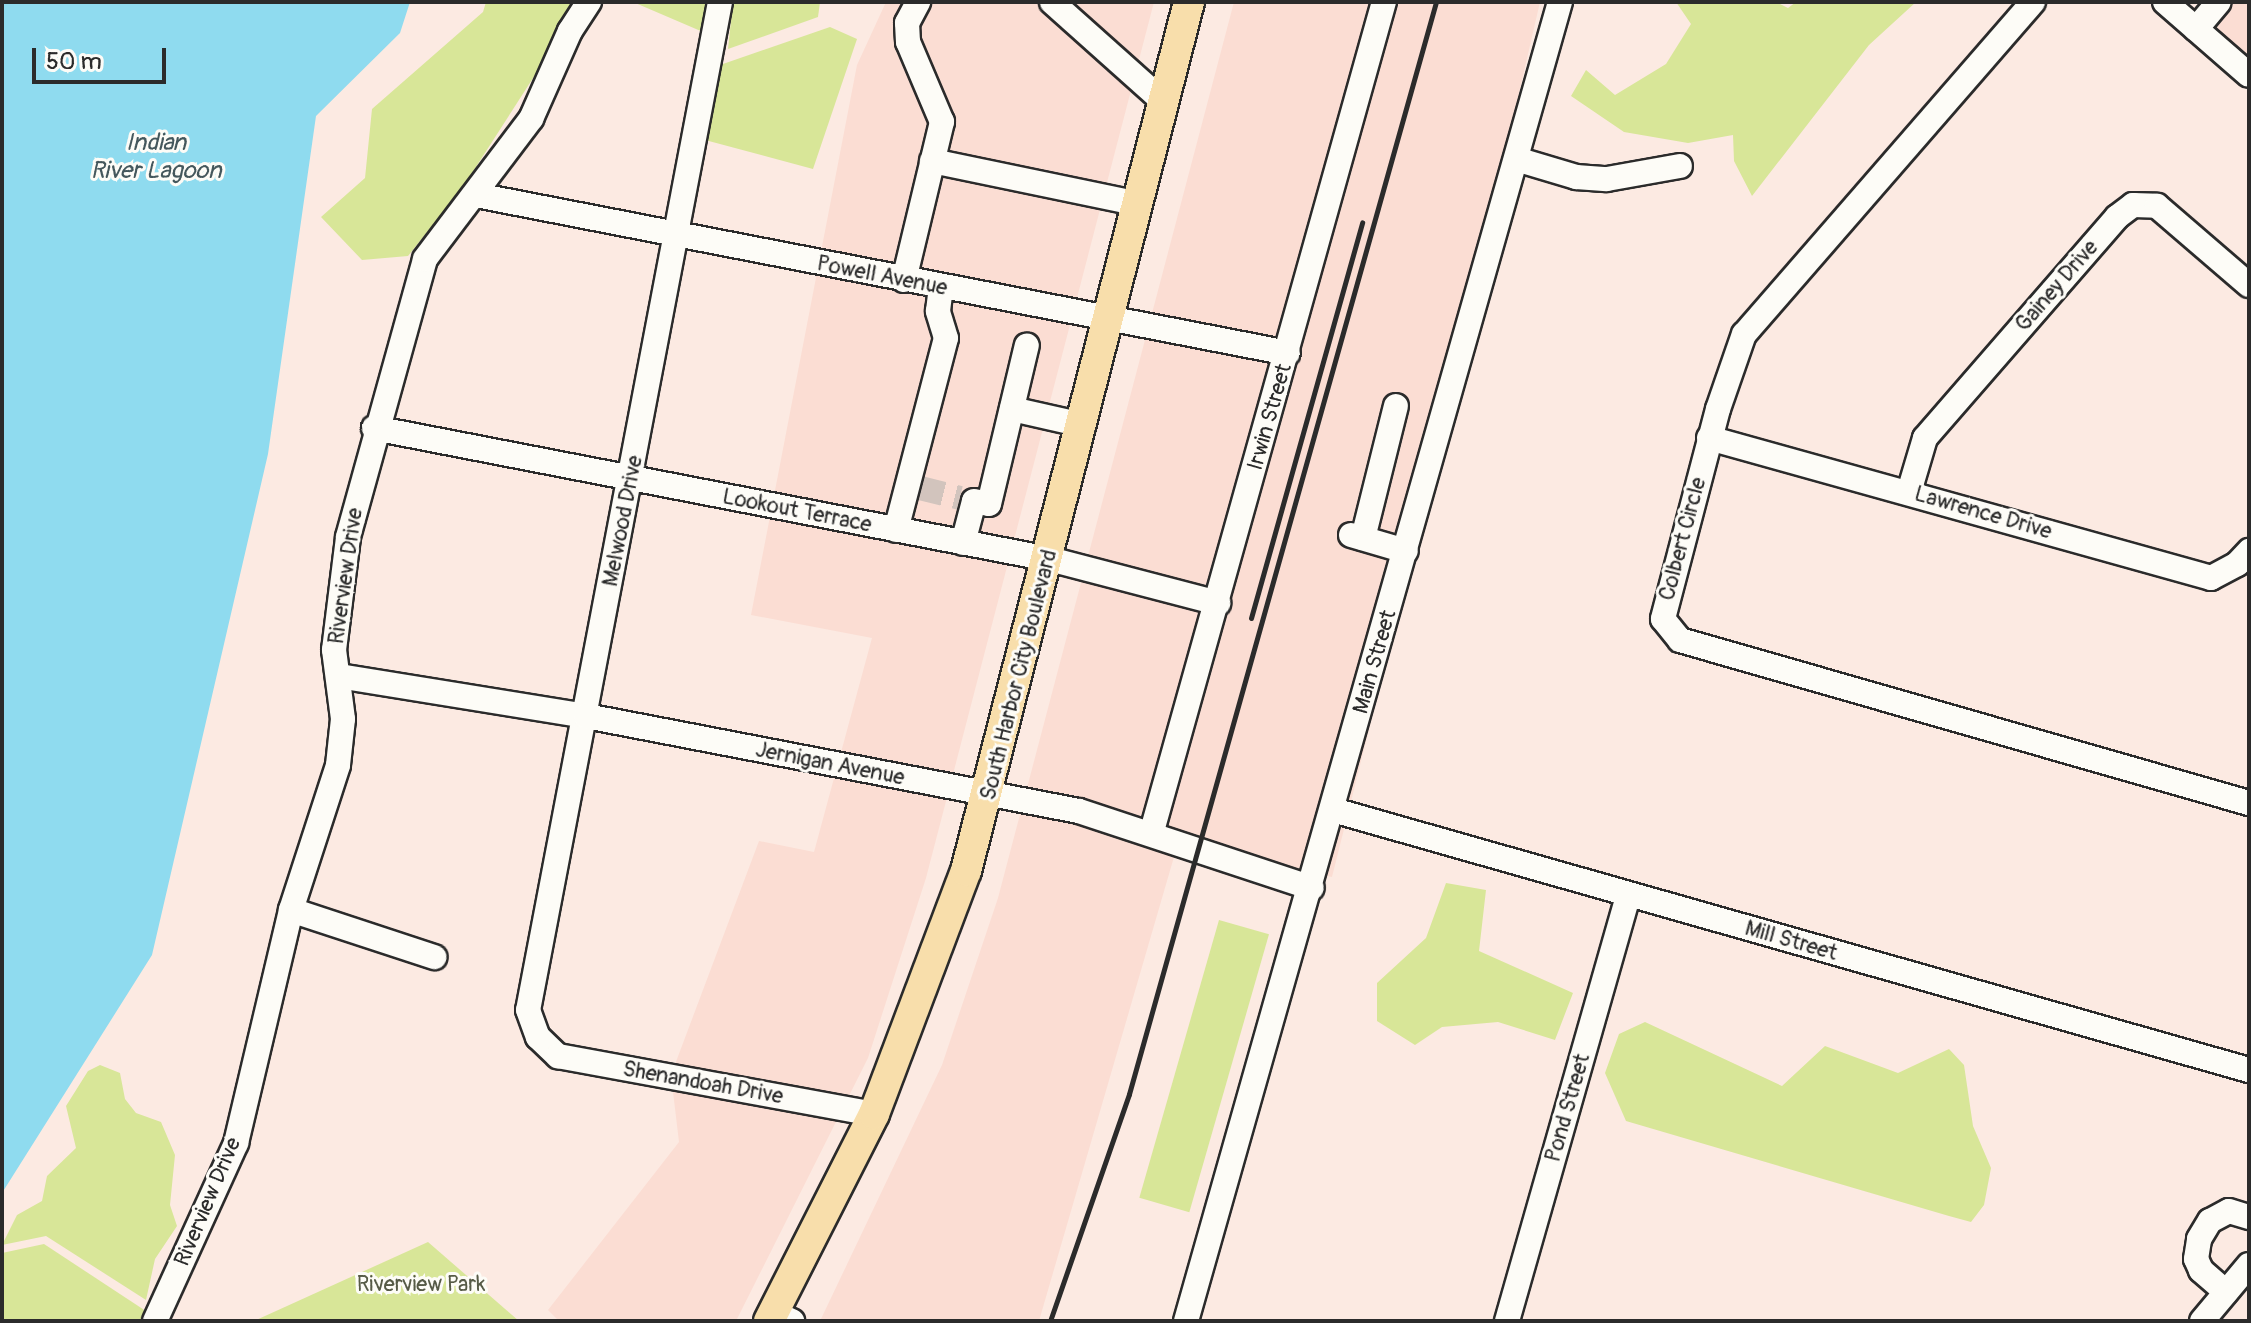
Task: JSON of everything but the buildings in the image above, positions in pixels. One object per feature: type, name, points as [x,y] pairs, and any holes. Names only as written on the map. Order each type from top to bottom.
[{"type":"main road","name":"South Harbor City Boulevard","points":[[778,1318],[874,1114],[937,957],[989,796],[1189,2]]},
{"type":"street","name":"Riverview Drive","points":[[155,1321],[236,1143],[291,910],[338,765],[343,719],[334,650],[338,599],[374,428],[425,259],[531,119],[570,31],[589,2]]},
{"type":"street","name":"Melwood Drive","points":[[538,1037],[528,1010],[632,481],[720,2]]},
{"type":"street","points":[[904,280],[942,122],[908,42],[907,23],[918,2]]},
{"type":"street","points":[[1052,2],[1165,103]]},
{"type":"street","name":"Irwin Street","points":[[1152,831],[1384,2]]},
{"type":"street","name":"Main Street","points":[[1186,1321],[1312,888],[1560,2]]},
{"type":"street","name":"Colbert Circle","points":[[2033,2],[1744,334],[1709,438],[1664,612],[1672,635],[2249,803]]},
{"type":"street","points":[[2165,2],[2248,71]]},
{"type":"street","points":[[2196,29],[2219,2]]},
{"type":"street","points":[[1516,159],[1576,177],[1607,179],[1680,166]]},
{"type":"street","points":[[932,161],[1139,204]]},
{"type":"street","name":"Powell Avenue","points":[[476,195],[1109,321],[1288,353]]},
{"type":"street","name":"Gainey Drive","points":[[1909,492],[1925,438],[2117,217],[2133,205],[2157,206],[2249,285]]},
{"type":"street","points":[[896,530],[914,487],[946,338],[938,311],[941,288]]},
{"type":"street","points":[[963,543],[967,499],[989,504],[1027,345]]},
{"type":"street","points":[[1396,406],[1357,536],[1406,551]]},
{"type":"street","points":[[1012,409],[1083,425]]},
{"type":"street","name":"Lookout Terrace","points":[[374,428],[632,481],[1049,559],[1218,603]]},
{"type":"street","name":"Lawrence Drive","points":[[1709,438],[2211,578],[2237,564],[2249,551]]},
{"type":"street","name":"Jernigan Avenue","points":[[339,676],[586,716],[1079,811],[1152,831],[1312,888]]},
{"type":"street","name":"Mill Street","points":[[1333,810],[2249,1070]]},
{"type":"street","name":"Pond Street","points":[[1507,1321],[1628,895]]},
{"type":"street","points":[[291,910],[434,957]]},
{"type":"street","name":"Shenandoah Drive","points":[[538,1037],[558,1056],[874,1114]]},
{"type":"street","points":[[2226,1292],[2201,1270],[2196,1259],[2199,1239],[2210,1221],[2229,1211],[2249,1217]]},
{"type":"street","points":[[2203,1321],[2249,1265]]},
{"type":"shaded area","points":[[886,2],[1154,2],[926,878],[868,1058],[736,1321],[559,1321],[548,1310],[679,1142],[671,1075],[759,841],[814,852],[872,638],[751,615],[857,65]]},
{"type":"shaded area","points":[[1234,2],[1540,2],[1412,558],[1332,877],[1176,850],[1039,1321],[820,1321],[942,1065],[998,898]]},
{"type":"shaded area","points":[[2231,2],[2249,2],[2249,75],[2203,35]]},
{"type":"green space","points":[[486,2],[582,2],[463,187],[408,256],[362,260],[321,217],[365,178],[372,109],[483,12]]},
{"type":"green space","points":[[633,2],[709,2],[703,32]]},
{"type":"green space","points":[[733,2],[820,2],[818,17],[728,49]]},
{"type":"green space","points":[[1676,2],[1776,2],[1788,8],[1796,2],[1916,2],[1869,45],[1752,196],[1734,161],[1733,135],[1688,143],[1624,132],[1571,96],[1586,70],[1615,95],[1666,64],[1691,24]]},
{"type":"green space","points":[[830,27],[857,39],[813,169],[705,140],[720,65]]},
{"type":"green space","points":[[1446,883],[1486,890],[1479,951],[1573,993],[1555,1040],[1498,1022],[1442,1027],[1415,1045],[1377,1021],[1377,983],[1426,938]]},
{"type":"green space","points":[[1219,920],[1269,934],[1189,1212],[1139,1198]]},
{"type":"green space","points":[[1645,1022],[1782,1086],[1825,1046],[1898,1073],[1949,1049],[1964,1065],[1973,1126],[1991,1168],[1984,1205],[1971,1222],[1626,1121],[1605,1073],[1619,1034]]},
{"type":"green space","points":[[100,1065],[120,1073],[125,1099],[136,1113],[161,1122],[175,1155],[170,1205],[177,1226],[155,1259],[146,1300],[46,1236],[2,1245],[17,1215],[42,1201],[47,1176],[76,1148],[66,1106],[88,1071]]},
{"type":"green space","name":"Riverview Park","points":[[428,1242],[519,1321],[254,1321]]},
{"type":"green space","points":[[44,1244],[161,1321],[2,1321],[2,1253]]},
{"type":"water","name":"Indian River Lagoon","points":[[2,2],[410,2],[400,33],[316,116],[268,454],[152,955],[2,1193]]},
{"type":"tunnel","points":[[920,488],[960,498]]},
{"type":"railway","points":[[1050,1321],[1129,1094],[1436,2]]},
{"type":"railway","points":[[1251,618],[1362,222]]}]
